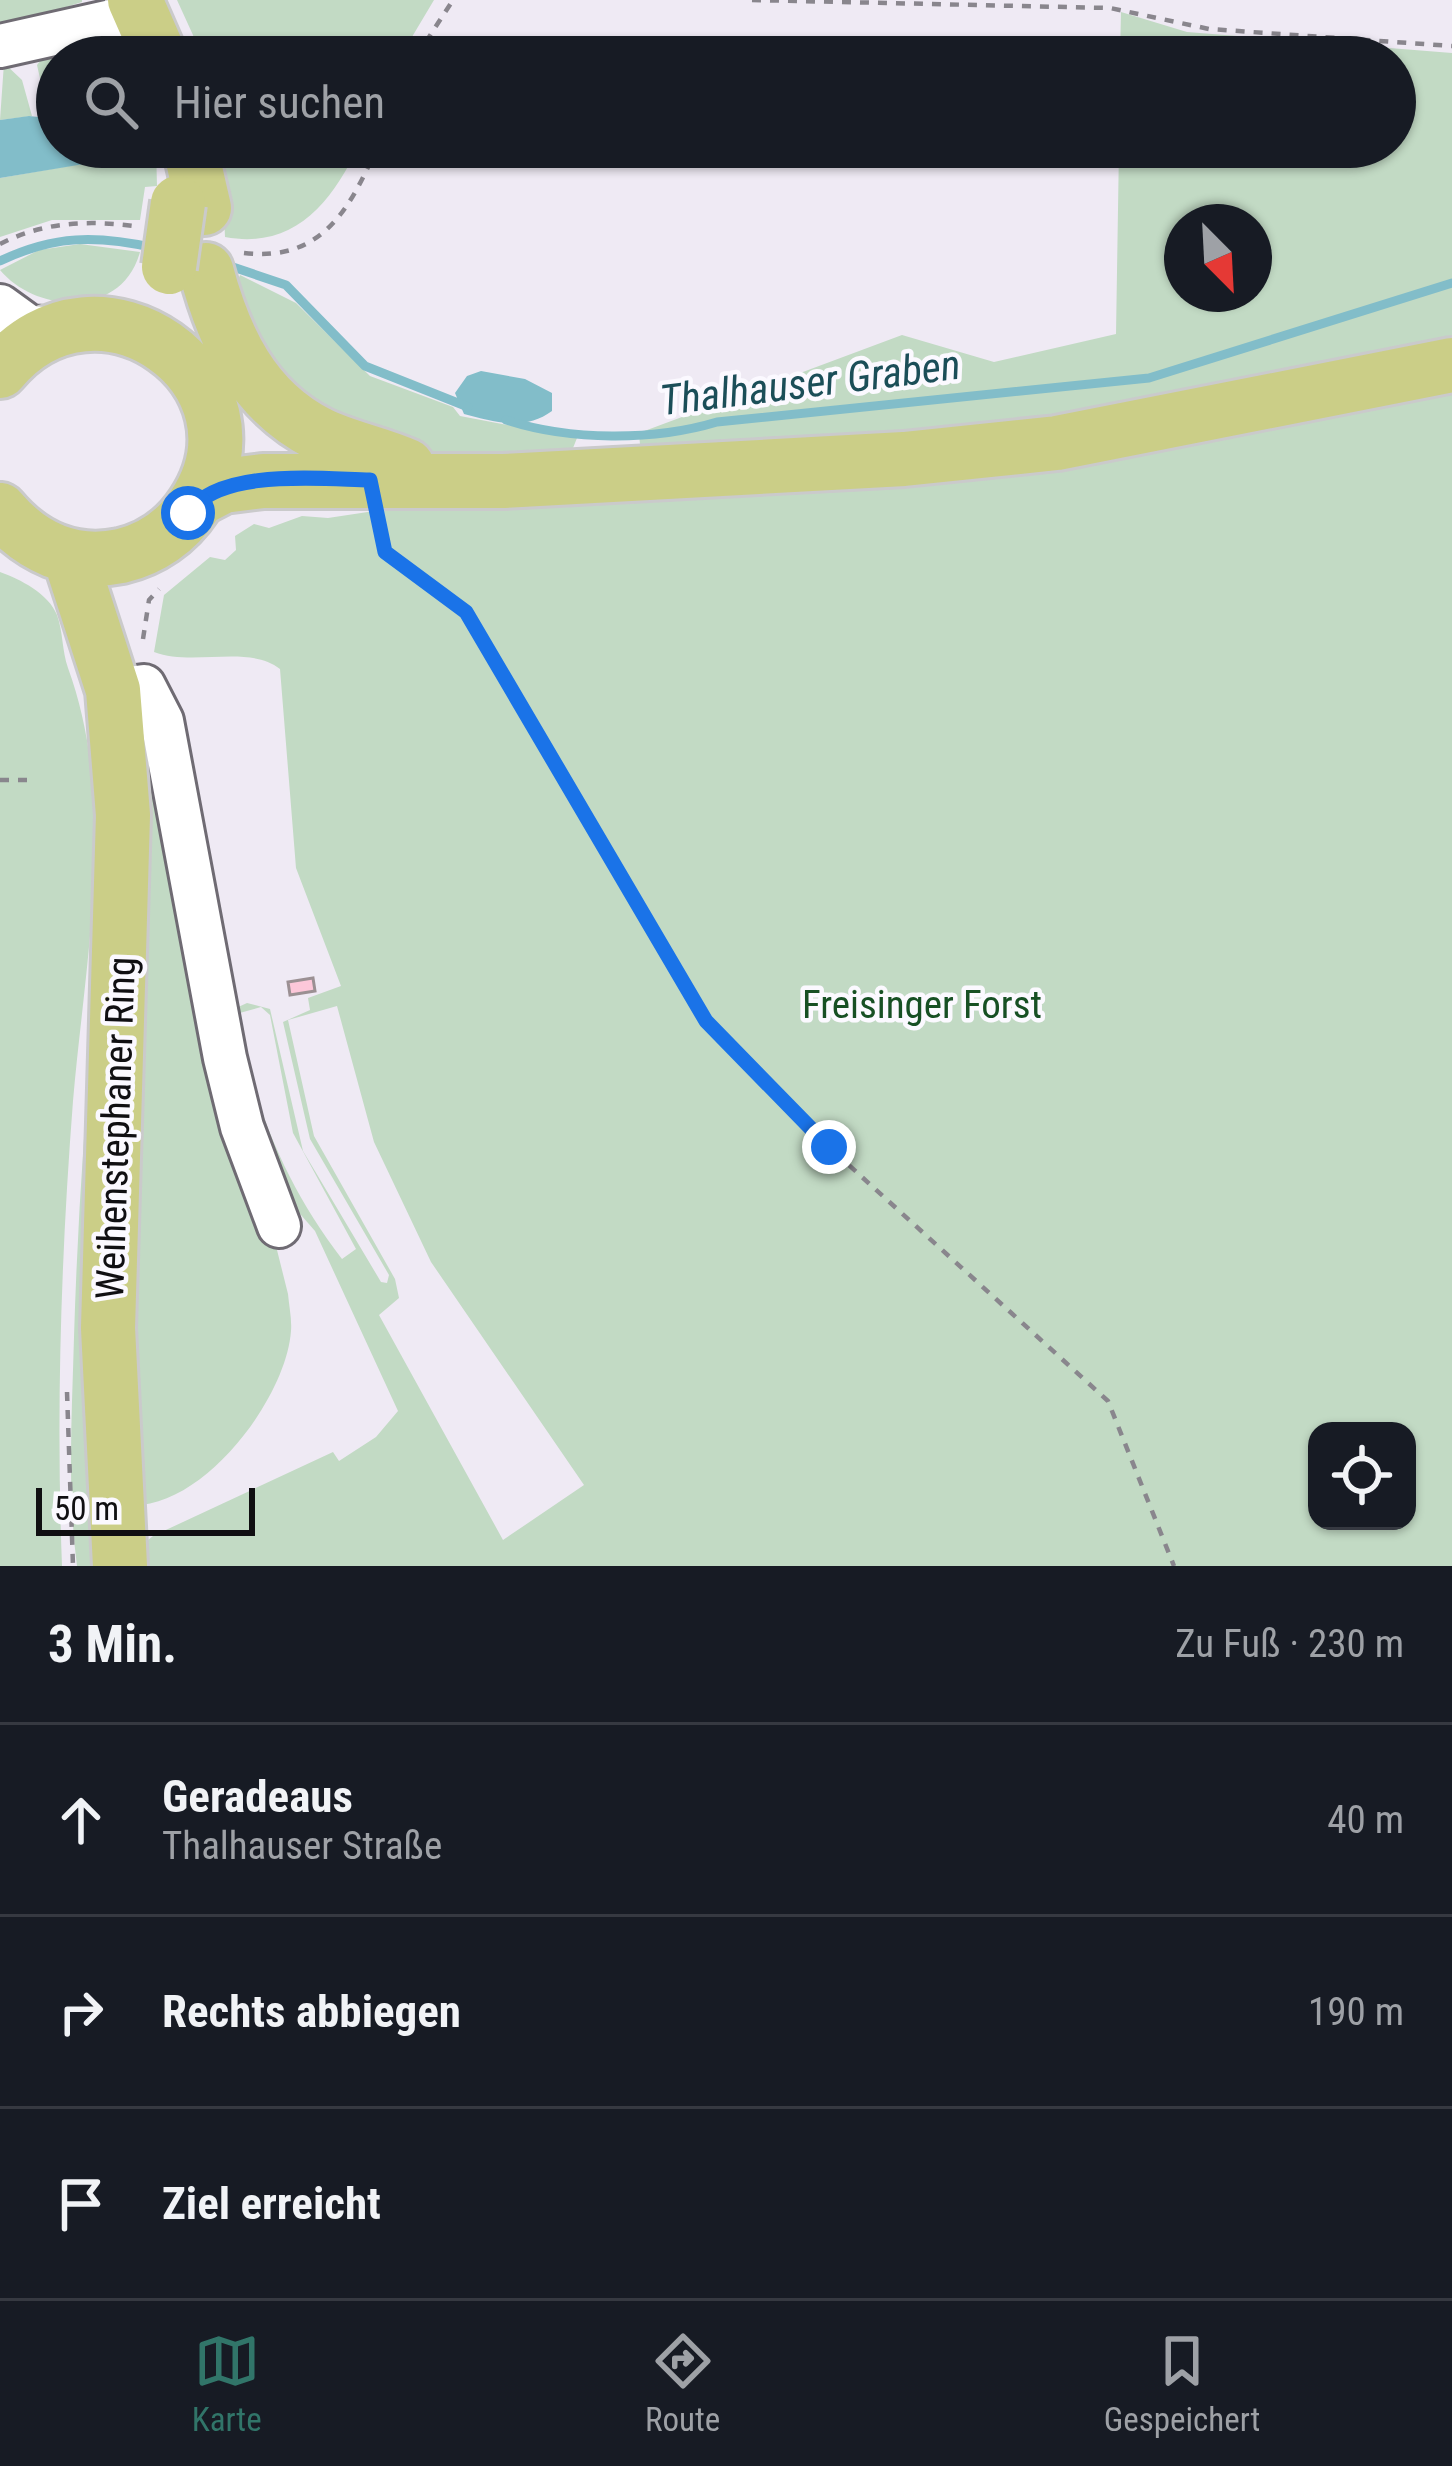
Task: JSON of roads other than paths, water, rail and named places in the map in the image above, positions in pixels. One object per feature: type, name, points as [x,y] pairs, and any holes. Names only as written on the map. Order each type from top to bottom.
[{"type":"main road","points":[[183,168],[191,205]]},
{"type":"main road","points":[[184,363],[190,168]]},
{"type":"main road","points":[[113,323],[187,269]]},
{"type":"main road","points":[[187,269],[218,315],[246,371],[284,411],[316,433],[442,482]]},
{"type":"main road","points":[[0,371],[32,340],[55,329],[113,323],[152,337],[184,363],[204,393],[213,428],[212,458],[198,499],[157,565],[110,557],[70,557],[6,520]]},
{"type":"main road","points":[[198,499],[238,483],[442,482],[796,468],[1057,443],[1452,365]]},
{"type":"main road","points":[[213,428],[359,480]]},
{"type":"main road","name":"Weihenstephaner Ring","points":[[70,557],[128,688]]},
{"type":"main road","name":"Weihenstephaner Ring","points":[[120,1566],[108,1328],[128,688],[125,595],[136,566],[157,565]]},
{"type":"street","points":[[66,36],[146,24]]},
{"type":"street","points":[[0,46],[36,41]]},
{"type":"street","points":[[0,306],[29,327],[55,329]]},
{"type":"street","points":[[128,688],[154,698],[242,1127],[280,1226]]},
{"type":"water","points":[[36,117],[36,168],[60,168],[0,178],[0,120]]},
{"type":"water","points":[[481,371],[525,379],[552,393],[552,411],[520,423],[464,414],[455,393],[467,376]]},
{"type":"waterway","name":"Thalhauser Graben","points":[[0,261],[39,246],[76,240],[155,248]]},
{"type":"waterway","name":"Thalhauser Graben","points":[[224,264],[286,285],[365,366],[468,407]]},
{"type":"waterway","name":"Thalhauser Graben","points":[[506,420],[557,432],[639,435],[717,422],[1149,378],[1452,283]]},
{"type":"park label","name":"Freisinger Forst","points":[[922,1004]]}]
